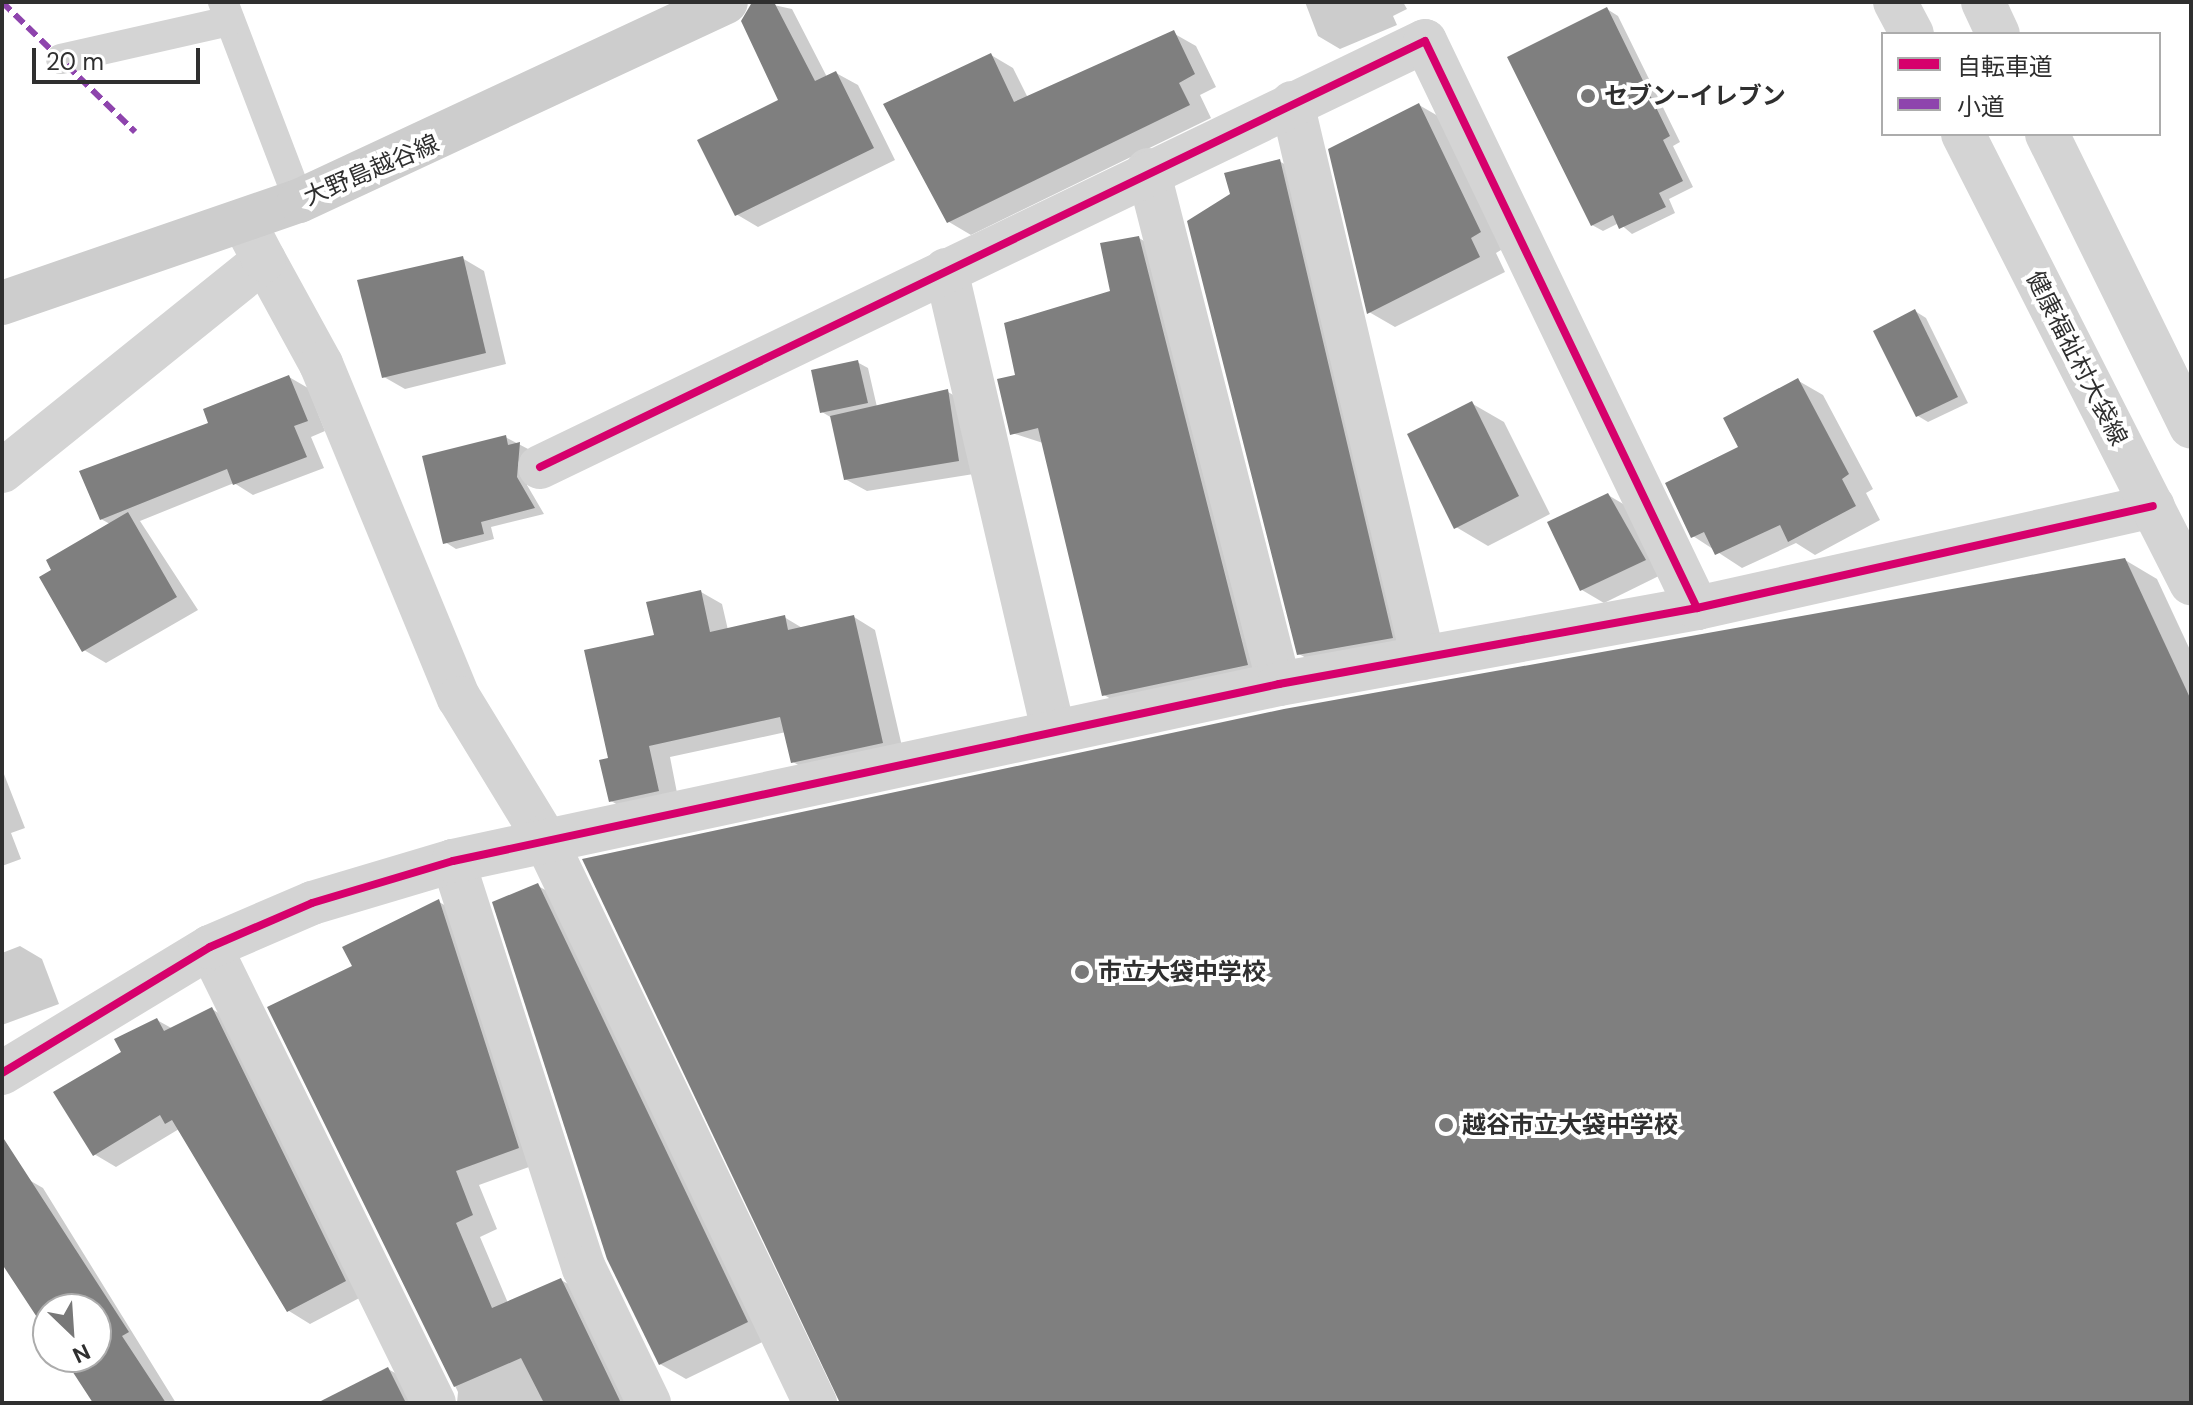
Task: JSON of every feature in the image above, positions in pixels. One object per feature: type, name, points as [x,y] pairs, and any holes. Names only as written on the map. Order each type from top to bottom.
[{"type":"main road","name":"大野島越谷線","points":[[2,303],[254,242],[299,201],[726,2]]},
{"type":"street","points":[[1895,2],[1911,32]]},
{"type":"street","points":[[1983,2],[1997,32]]},
{"type":"street","points":[[540,467],[1148,170],[1425,41],[1697,608]]},
{"type":"street","points":[[1292,103],[1423,658]]},
{"type":"street","name":"健康福祉村大袋線","points":[[1964,136],[2191,583]]},
{"type":"street","points":[[2048,136],[2191,427]]},
{"type":"street","points":[[1148,170],[1279,684]]},
{"type":"street","points":[[2,471],[254,242],[321,364],[459,698],[544,837],[815,1403]]},
{"type":"street","points":[[946,270],[1053,731]]},
{"type":"street","points":[[2,1073],[210,947],[312,903],[544,837],[1279,684],[1697,608],[2153,506]]},
{"type":"street","points":[[453,861],[584,1268],[649,1403]]},
{"type":"street","points":[[210,947],[434,1403]]},
{"type":"lane","points":[[61,59],[227,11],[299,201]]},
{"type":"building","points":[[774,2],[815,81],[836,71],[874,148],[735,216],[697,140],[778,100],[741,21],[751,4]]},
{"type":"building","name":"セブン-イレブン","points":[[1607,7],[1670,136],[1663,140],[1683,181],[1659,193],[1666,207],[1619,229],[1613,215],[1591,226],[1507,57]]},
{"type":"building","points":[[1174,30],[1195,74],[1179,83],[1190,105],[947,223],[883,104],[991,53],[1014,102]]},
{"type":"building","points":[[1419,103],[1481,232],[1471,238],[1480,257],[1367,314],[1328,149]]},
{"type":"building","points":[[1280,159],[1393,638],[1297,655],[1187,221],[1230,194],[1224,173]]},
{"type":"building","points":[[1139,236],[1248,665],[1102,696],[1038,428],[1010,435],[997,379],[1015,375],[1004,323],[1110,291],[1100,243]]},
{"type":"building","points":[[463,256],[486,353],[382,378],[357,280]]},
{"type":"building","points":[[1915,309],[1958,397],[1916,417],[1873,331]]},
{"type":"building","points":[[858,360],[868,403],[820,413],[811,370]]},
{"type":"building","points":[[289,375],[308,421],[294,426],[307,457],[233,485],[227,469],[100,520],[79,471],[208,423],[203,409]]},
{"type":"building","points":[[1798,378],[1849,474],[1842,479],[1856,506],[1788,542],[1780,525],[1715,555],[1704,532],[1691,538],[1665,483],[1738,447],[1723,418]]},
{"type":"building","points":[[948,389],[959,461],[844,480],[830,416]]},
{"type":"building","points":[[1472,401],[1519,496],[1454,529],[1407,434]]},
{"type":"building","points":[[506,435],[508,445],[520,442],[517,477],[535,508],[481,522],[484,534],[443,544],[422,456]]},
{"type":"building","points":[[1608,493],[1646,560],[1580,591],[1547,522]]},
{"type":"building","points":[[128,512],[177,597],[82,652],[39,577],[51,570],[46,560]]},
{"type":"building","name":"越谷市立大袋中学校","points":[[2125,558],[2191,700],[2191,1403],[840,1403],[582,859],[1284,709]]},
{"type":"building","points":[[701,590],[710,632],[785,615],[788,630],[854,615],[883,743],[791,763],[780,717],[649,746],[659,791],[609,802],[599,760],[608,758],[584,650],[654,635],[646,602]]},
{"type":"building","points":[[538,883],[748,1322],[659,1365],[607,1259],[492,902]]},
{"type":"building","points":[[439,899],[519,1148],[456,1171],[473,1215],[456,1223],[492,1308],[561,1278],[621,1403],[544,1403],[521,1358],[454,1387],[267,1007],[352,966],[342,947]]},
{"type":"building","points":[[212,1007],[346,1281],[287,1312],[172,1120],[165,1124],[160,1115],[93,1156],[53,1092],[121,1052],[114,1039],[157,1018],[164,1031]]},
{"type":"building","points":[[2,1136],[104,1293],[32,1293],[32,1310],[2,1264]]},
{"type":"building","points":[[112,1306],[129,1332],[122,1336],[166,1403],[93,1403],[73,1373],[112,1373]]},
{"type":"building","points":[[388,1367],[406,1403],[317,1403]]},
{"type":"marked path","points":[[2,2],[135,132]]},
{"type":"cycle path","points":[[540,467],[1425,41],[1697,608]]},
{"type":"cycle path","points":[[2,1073],[210,947],[312,903],[453,861],[1279,684],[1697,608],[2153,506]]},
{"type":"place","name":"セブン-イレブン","points":[[1588,96]]},
{"type":"place","name":"市立大袋中学校","points":[[1082,972]]},
{"type":"place","name":"越谷市立大袋中学校","points":[[1446,1125]]}]
